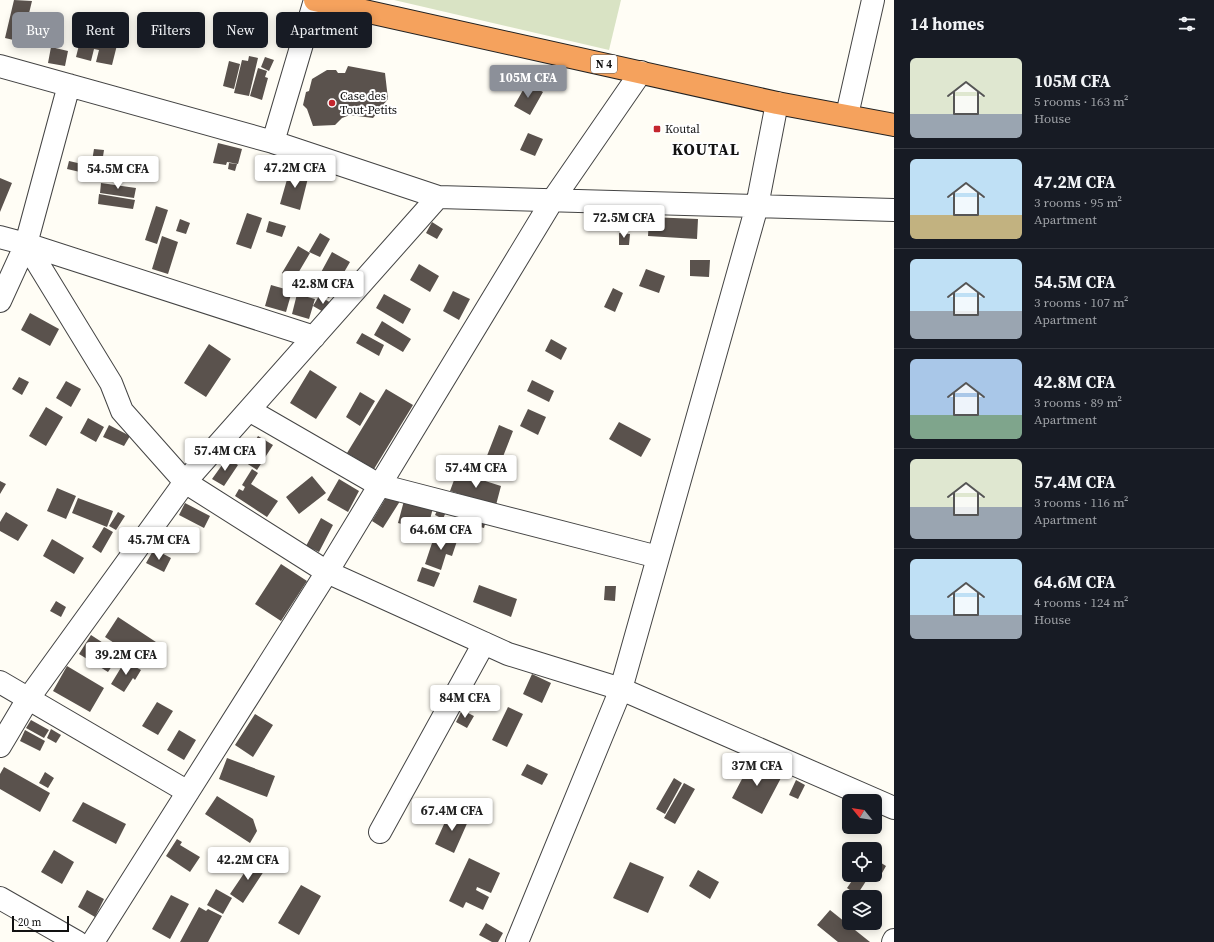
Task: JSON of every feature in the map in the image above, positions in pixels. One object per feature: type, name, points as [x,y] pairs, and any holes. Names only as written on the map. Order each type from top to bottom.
[{"type":"highway","name":"N 4","points":[[315,0],[777,103],[894,125]]},
{"type":"street","points":[[273,142],[315,0]]},
{"type":"street","points":[[847,115],[873,0]]},
{"type":"street","points":[[0,66],[273,142],[438,198],[894,210]]},
{"type":"street","points":[[93,942],[326,572],[552,200],[641,72]]},
{"type":"street","points":[[0,301],[26,244],[69,85]]},
{"type":"street","points":[[517,942],[621,689],[757,206],[777,103]]},
{"type":"street","points":[[0,746],[28,699],[185,482],[438,198]]},
{"type":"street","points":[[0,237],[26,244],[314,337]]},
{"type":"street","points":[[26,244],[111,383],[122,411],[185,482],[326,572],[508,654],[621,689],[894,808]]},
{"type":"street","points":[[249,410],[379,485],[658,557]]},
{"type":"street","points":[[380,832],[484,643]]},
{"type":"street","points":[[0,682],[188,792]]},
{"type":"street","points":[[0,898],[78,942]]},
{"type":"green space","points":[[394,0],[621,0],[609,50]]},
{"type":"building","points":[[14,0],[32,1],[29,12],[12,12],[12,40],[5,38]]},
{"type":"building","points":[[51,48],[68,51],[65,66],[48,63]]},
{"type":"building","points":[[78,48],[116,48],[112,65],[96,62],[99,50],[94,49],[91,61],[76,57]]},
{"type":"building","points":[[249,56],[258,58],[249,96],[234,93],[242,60],[248,61]]},
{"type":"building","points":[[265,57],[274,60],[269,71],[261,67]]},
{"type":"building","points":[[229,61],[240,64],[234,89],[223,86]]},
{"type":"building","points":[[348,66],[385,73],[388,99],[373,118],[350,115],[342,118],[335,125],[313,126],[307,109],[303,105],[306,92],[309,91],[312,79],[327,70],[336,70],[338,73],[345,73]]},
{"type":"building","points":[[258,68],[267,71],[265,77],[268,78],[262,100],[250,96]]},
{"type":"building","points":[[527,83],[543,92],[530,115],[514,106]]},
{"type":"building","points":[[528,133],[543,139],[535,156],[520,150]]},
{"type":"building","points":[[218,143],[242,149],[238,164],[227,162],[226,165],[213,163]]},
{"type":"building","points":[[94,149],[104,150],[102,163],[92,161]]},
{"type":"building","points":[[69,161],[82,164],[80,172],[67,169]]},
{"type":"building","points":[[229,163],[237,164],[235,171],[228,169]]},
{"type":"building","points":[[290,169],[309,174],[300,210],[280,204]]},
{"type":"building","points":[[0,178],[12,183],[0,212]]},
{"type":"building","points":[[101,183],[136,188],[134,198],[100,193]]},
{"type":"building","points":[[99,194],[135,200],[133,209],[98,204]]},
{"type":"building","points":[[156,206],[168,210],[157,244],[145,240]]},
{"type":"building","points":[[247,213],[262,218],[251,249],[236,244]]},
{"type":"building","points":[[649,217],[698,219],[697,239],[648,236]]},
{"type":"building","points":[[180,219],[190,223],[186,234],[176,231]]},
{"type":"building","points":[[269,221],[286,226],[282,237],[266,232]]},
{"type":"building","points":[[432,222],[443,229],[437,239],[426,233]]},
{"type":"building","points":[[320,233],[330,239],[320,257],[309,252]]},
{"type":"building","points":[[619,233],[630,234],[629,245],[619,245]]},
{"type":"building","points":[[162,236],[178,242],[168,274],[152,269]]},
{"type":"building","points":[[298,246],[310,253],[294,280],[282,273]]},
{"type":"building","points":[[332,252],[350,262],[329,298],[312,289]]},
{"type":"building","points":[[690,260],[710,260],[709,277],[690,276]]},
{"type":"building","points":[[419,264],[439,276],[430,292],[410,280]]},
{"type":"building","points":[[646,269],[665,276],[659,293],[639,286]]},
{"type":"building","points":[[271,285],[292,291],[286,312],[265,306]]},
{"type":"building","points":[[613,288],[623,293],[615,312],[604,307]]},
{"type":"building","points":[[453,291],[470,299],[459,320],[443,311]]},
{"type":"building","points":[[297,294],[315,299],[309,319],[292,314]]},
{"type":"building","points":[[384,294],[411,309],[403,324],[376,308]]},
{"type":"building","points":[[319,296],[333,304],[327,314],[313,306]]},
{"type":"building","points":[[30,313],[59,329],[50,346],[21,330]]},
{"type":"building","points":[[382,321],[411,339],[403,352],[374,335]]},
{"type":"building","points":[[362,333],[384,345],[379,356],[356,343]]},
{"type":"building","points":[[551,339],[567,348],[561,360],[545,351]]},
{"type":"building","points":[[209,344],[231,359],[206,397],[184,383]]},
{"type":"building","points":[[310,370],[337,387],[316,419],[290,403]]},
{"type":"building","points":[[19,377],[29,382],[22,395],[12,389]]},
{"type":"building","points":[[532,380],[554,391],[549,402],[527,391]]},
{"type":"building","points":[[66,381],[81,389],[71,407],[56,398]]},
{"type":"building","points":[[386,389],[413,405],[374,469],[347,453]]},
{"type":"building","points":[[360,392],[375,401],[360,426],[346,417]]},
{"type":"building","points":[[46,407],[63,417],[46,446],[29,436]]},
{"type":"building","points":[[528,409],[546,417],[538,435],[520,426]]},
{"type":"building","points":[[88,418],[104,427],[96,442],[80,433]]},
{"type":"building","points":[[619,422],[651,439],[641,457],[609,439]]},
{"type":"building","points":[[109,425],[130,436],[124,446],[103,437]]},
{"type":"building","points":[[499,425],[513,431],[497,472],[483,466]]},
{"type":"building","points":[[258,436],[273,445],[257,470],[243,461]]},
{"type":"building","points":[[227,458],[238,465],[224,486],[212,479]]},
{"type":"building","points":[[252,469],[258,473],[251,484],[278,501],[267,517],[235,496],[239,489],[243,491],[245,487],[242,485]]},
{"type":"building","points":[[457,472],[501,486],[496,505],[450,491]]},
{"type":"building","points":[[312,476],[326,493],[299,514],[286,497]]},
{"type":"building","points":[[339,479],[359,491],[348,512],[327,500]]},
{"type":"building","points":[[0,481],[6,484],[0,494]]},
{"type":"building","points":[[57,488],[76,496],[66,519],[47,511]]},
{"type":"building","points":[[390,491],[402,498],[383,528],[372,521]]},
{"type":"building","points":[[405,497],[434,504],[427,531],[398,523]]},
{"type":"building","points":[[78,498],[113,511],[107,527],[72,513]]},
{"type":"building","points":[[185,503],[210,516],[204,528],[179,515]]},
{"type":"building","points":[[440,504],[448,507],[443,519],[435,515]]},
{"type":"building","points":[[6,512],[28,525],[18,541],[0,531],[0,522]]},
{"type":"building","points":[[118,512],[125,516],[116,530],[109,526]]},
{"type":"building","points":[[474,517],[486,520],[484,528],[472,525]]},
{"type":"building","points":[[321,518],[333,525],[319,552],[306,546]]},
{"type":"building","points":[[104,527],[113,532],[101,553],[92,547]]},
{"type":"building","points":[[435,534],[447,538],[449,535],[458,538],[452,556],[446,554],[441,570],[425,564]]},
{"type":"building","points":[[52,539],[84,558],[74,574],[43,556]]},
{"type":"building","points":[[154,549],[171,558],[164,572],[146,563]]},
{"type":"building","points":[[281,564],[307,581],[281,621],[255,604]]},
{"type":"building","points":[[422,567],[440,573],[434,587],[417,581]]},
{"type":"building","points":[[479,585],[517,599],[511,617],[473,602]]},
{"type":"building","points":[[605,586],[616,586],[615,601],[604,600]]},
{"type":"building","points":[[56,601],[66,607],[61,617],[50,611]]},
{"type":"building","points":[[118,617],[162,646],[149,666],[105,637]]},
{"type":"building","points":[[91,635],[120,654],[108,672],[79,654]]},
{"type":"building","points":[[125,661],[141,670],[135,680],[133,678],[124,692],[111,684]]},
{"type":"building","points":[[67,666],[104,688],[90,712],[53,691]]},
{"type":"building","points":[[532,674],[551,683],[542,703],[523,694]]},
{"type":"building","points":[[157,702],[173,711],[158,735],[142,726]]},
{"type":"building","points":[[508,707],[523,714],[507,747],[492,740]]},
{"type":"building","points":[[462,710],[474,716],[467,728],[456,722]]},
{"type":"building","points":[[255,714],[273,725],[253,757],[235,745]]},
{"type":"building","points":[[31,720],[49,730],[44,738],[26,728]]},
{"type":"building","points":[[51,729],[61,735],[56,743],[47,738]]},
{"type":"building","points":[[25,730],[45,741],[40,751],[20,741]]},
{"type":"building","points":[[179,730],[196,740],[184,760],[167,750]]},
{"type":"building","points":[[227,758],[275,776],[267,797],[219,779]]},
{"type":"building","points":[[752,760],[782,776],[762,814],[732,798]]},
{"type":"building","points":[[527,764],[548,774],[542,785],[521,775]]},
{"type":"building","points":[[4,767],[50,793],[40,812],[0,789],[0,774]]},
{"type":"building","points":[[45,772],[54,778],[48,788],[39,783]]},
{"type":"building","points":[[674,778],[682,783],[665,814],[656,809]]},
{"type":"building","points":[[796,780],[805,785],[798,799],[789,795]]},
{"type":"building","points":[[684,783],[695,789],[675,824],[664,818]]},
{"type":"building","points":[[217,796],[253,819],[257,831],[250,843],[205,814]]},
{"type":"building","points":[[83,802],[126,824],[116,844],[72,821]]},
{"type":"building","points":[[450,811],[469,819],[454,853],[435,844]]},
{"type":"building","points":[[177,839],[182,842],[180,845],[200,857],[190,872],[166,856]]},
{"type":"building","points":[[54,850],[74,862],[62,884],[41,872]]},
{"type":"building","points":[[469,858],[500,873],[491,893],[477,887],[476,890],[489,897],[483,910],[466,902],[463,908],[449,901]]},
{"type":"building","points":[[253,860],[266,868],[243,903],[230,894]]},
{"type":"building","points":[[630,862],[664,877],[648,913],[613,898]]},
{"type":"building","points":[[882,863],[886,866],[882,873]]},
{"type":"building","points":[[698,870],[719,882],[710,899],[689,886]]},
{"type":"building","points":[[851,882],[865,882],[860,890],[850,890],[847,888]]},
{"type":"building","points":[[301,885],[321,896],[299,935],[278,923]]},
{"type":"building","points":[[216,889],[232,898],[223,914],[207,905]]},
{"type":"building","points":[[87,890],[104,899],[95,917],[78,907]]},
{"type":"building","points":[[171,895],[189,904],[170,939],[152,929]]},
{"type":"building","points":[[199,907],[206,911],[208,909],[222,916],[208,942],[180,942]]},
{"type":"building","points":[[830,910],[842,920],[842,930],[855,930],[870,942],[838,942],[817,925]]},
{"type":"building","points":[[486,923],[503,933],[498,942],[492,942],[479,935]]},
{"type":"place","name":"Case des Tout-Petits","points":[[332,103]]},
{"type":"place","name":"Koutal","points":[[657,129]]},
{"type":"district","name":"KOUTAL","points":[[706,149]]}]
